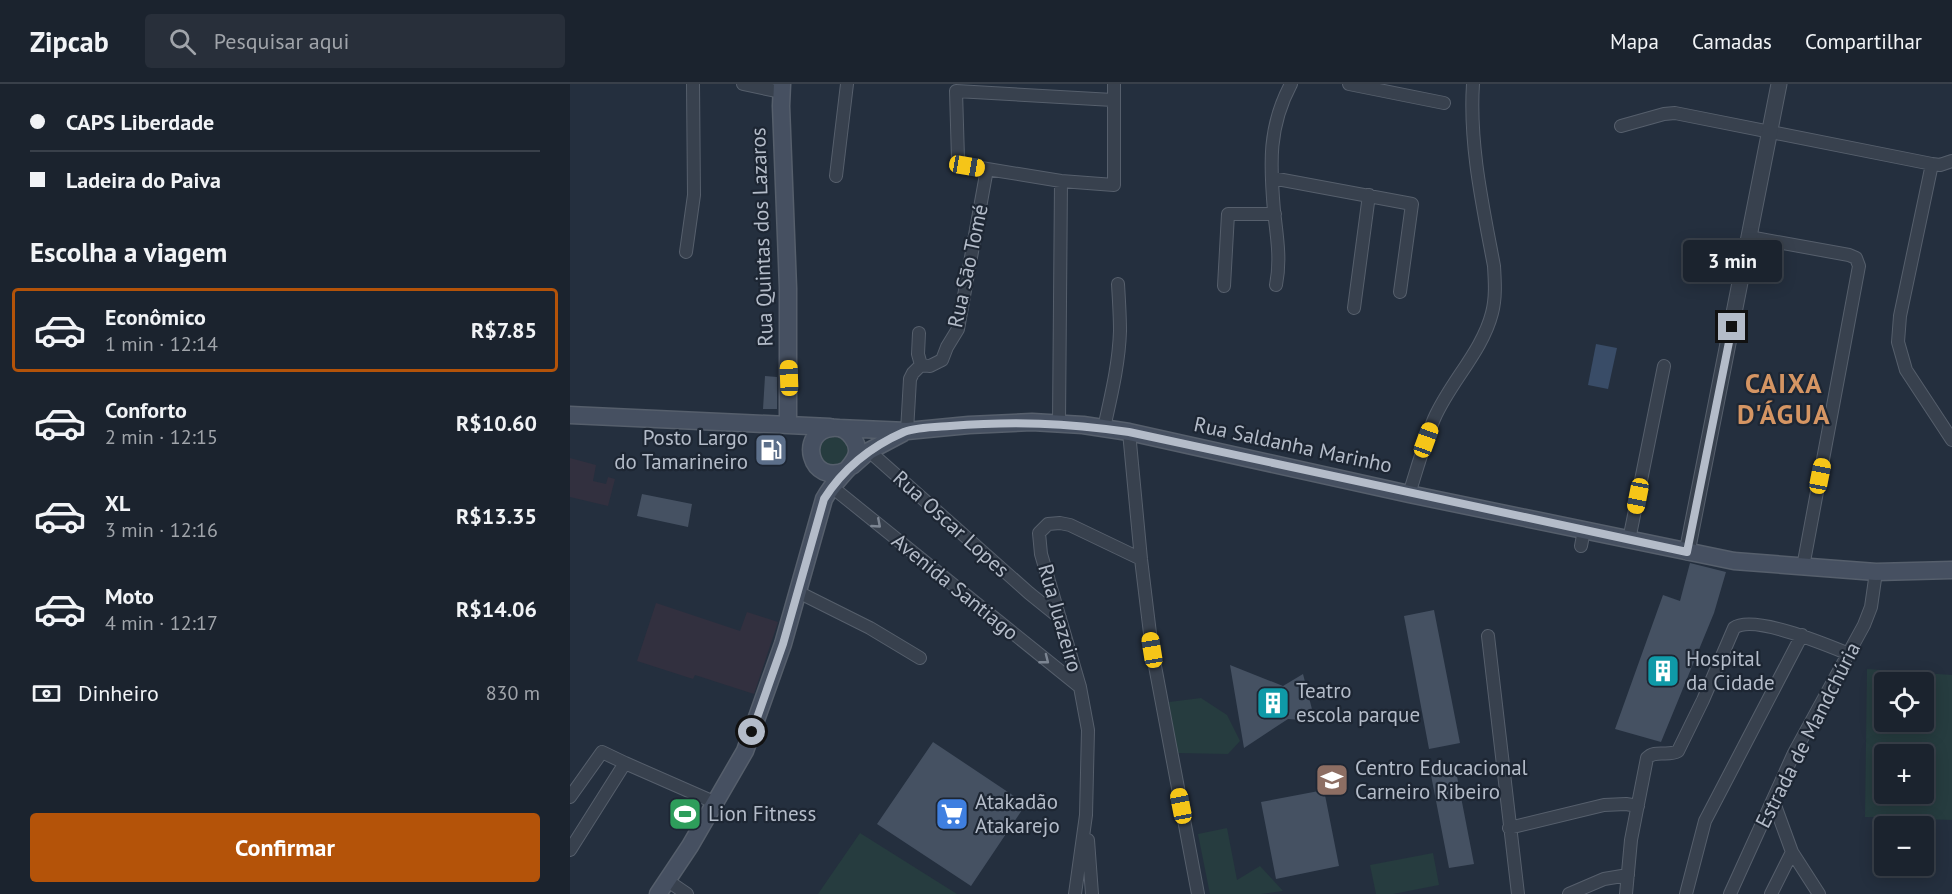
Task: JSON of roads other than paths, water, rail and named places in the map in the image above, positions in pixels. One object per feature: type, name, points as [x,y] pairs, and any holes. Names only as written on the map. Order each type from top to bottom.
[{"type":"main road","name":"Rua Quintas dos Lazaros","points":[[782,88],[788,288],[788,424]]},
{"type":"main road","name":"Rua Saldanha Marinho","points":[[570,415],[835,428],[1003,422],[1059,423],[1104,428],[1409,494],[1582,538],[1629,540],[1734,561],[1803,567],[1876,572],[1952,570]]},
{"type":"main road","points":[[663,887],[716,803],[745,751],[770,684],[828,493],[811,456],[811,448],[816,436],[826,429],[835,428],[851,435],[857,447],[855,461],[849,469],[833,474],[820,470],[811,456],[788,424]]},
{"type":"main road","name":"Rua Saldanha Marinho","points":[[828,493],[869,451],[907,425]]},
{"type":"street","points":[[686,252],[694,195],[693,84]]},
{"type":"street","points":[[743,84],[782,88]]},
{"type":"street","points":[[836,176],[847,84]]},
{"type":"street","points":[[1113,100],[956,91],[958,159],[964,165],[987,169],[1061,181],[1114,185],[1114,84]]},
{"type":"street","points":[[1276,285],[1280,259],[1270,154],[1273,132],[1291,84]]},
{"type":"street","points":[[1349,84],[1444,102]]},
{"type":"street","points":[[1409,494],[1434,418],[1482,339],[1493,311],[1494,266],[1474,136],[1473,84]]},
{"type":"street","points":[[1687,552],[1779,84]]},
{"type":"street","points":[[1621,126],[1675,113],[1932,164],[1940,165],[1952,160]]},
{"type":"street","points":[[1932,164],[1900,316],[1898,342],[1909,377],[1952,440]]},
{"type":"street","name":"Rua Sāo Tomé","points":[[921,365],[930,366],[942,360],[958,328],[987,169]]},
{"type":"street","points":[[1272,178],[1412,204],[1400,292]]},
{"type":"street","points":[[1059,423],[1061,181]]},
{"type":"street","points":[[1354,308],[1369,195]]},
{"type":"street","points":[[1224,286],[1228,214],[1275,214]]},
{"type":"street","points":[[1749,237],[1849,255],[1856,258],[1859,266],[1803,567]]},
{"type":"street","points":[[1104,428],[1118,354],[1120,331],[1118,284]]},
{"type":"street","points":[[907,425],[910,379],[916,368],[921,365],[918,354],[919,333]]},
{"type":"street","points":[[1629,540],[1664,366]]},
{"type":"street","points":[[1129,432],[1147,614],[1162,709],[1198,894]]},
{"type":"street","name":"Rua Oscar Lopes","points":[[869,451],[1060,618]]},
{"type":"street","name":"Avenida Santiago","points":[[828,493],[911,553],[1080,687]]},
{"type":"street","name":"Rua Juazeiro","points":[[1092,894],[1086,815],[1088,730],[1080,687],[1039,545],[1039,533],[1042,528],[1055,523],[1070,525],[1141,559]]},
{"type":"street","name":"Estrada de Mandchúria","points":[[1730,894],[1794,753],[1857,640],[1870,607],[1876,572]]},
{"type":"street","points":[[798,592],[870,628],[920,658]]},
{"type":"street","points":[[1626,894],[1631,840],[1647,759],[1653,754],[1678,751],[1734,628],[1743,624],[1802,635],[1849,654]]},
{"type":"street","points":[[1686,894],[1705,821],[1802,635]]},
{"type":"street","points":[[1488,636],[1518,894]]},
{"type":"street","points":[[570,797],[602,752],[716,803]]},
{"type":"street","points":[[570,850],[625,763]]},
{"type":"street","points":[[1773,800],[1792,852],[1819,894]]},
{"type":"street","points":[[1509,828],[1604,805],[1638,806]]},
{"type":"street","name":"Rua Juazeiro","points":[[1075,894],[1086,815]]},
{"type":"street","points":[[1771,894],[1792,852]]},
{"type":"street","points":[[1569,894],[1604,879],[1628,875]]},
{"type":"street","points":[[663,887],[687,894]]},
{"type":"water","points":[[1596,344],[1617,348],[1608,389],[1588,385]]},
{"type":"place","name":"Posto Largo do Tamarineiro","points":[[771,450]]},
{"type":"place","name":"Hospital da Cidade","points":[[1663,671]]},
{"type":"place","name":"Teatro escola parque","points":[[1273,703]]},
{"type":"place","name":"Centro Educacional Carneiro Ribeiro","points":[[1332,780]]},
{"type":"place","name":"Lion Fitness","points":[[685,814]]},
{"type":"place","name":"Atakadão Atakarejo","points":[[952,814]]},
{"type":"district","name":"CAIXA D'ÁGUA","points":[[1784,400]]}]
